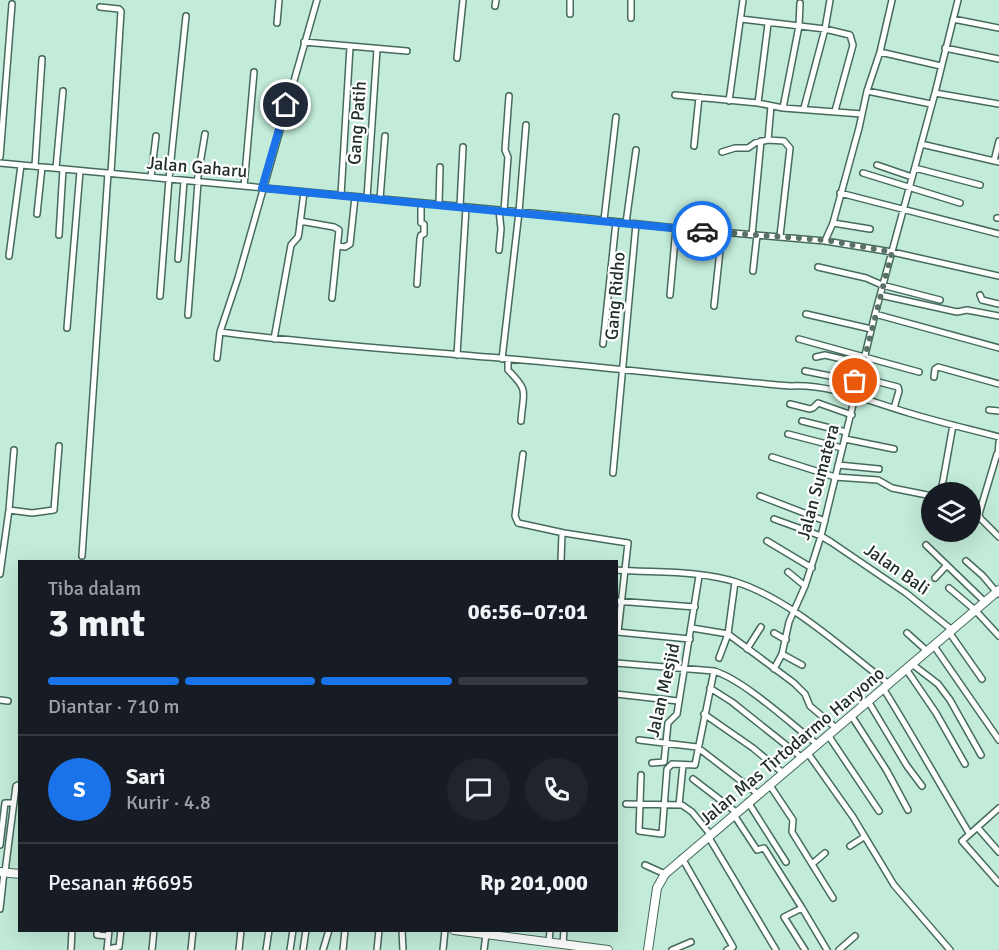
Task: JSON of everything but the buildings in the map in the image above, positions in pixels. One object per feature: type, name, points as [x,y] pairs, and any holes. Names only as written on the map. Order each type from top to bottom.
[{"type":"street","points":[[277,23],[279,0]]},
{"type":"street","points":[[217,358],[220,332],[238,278],[316,0]]},
{"type":"street","points":[[457,58],[463,0]]},
{"type":"street","points":[[570,0],[570,14]]},
{"type":"street","points":[[630,18],[631,0]]},
{"type":"street","points":[[729,101],[743,0]]},
{"type":"street","points":[[804,108],[825,30],[830,0]]},
{"type":"street","points":[[825,240],[833,223],[860,128],[861,114],[880,52],[892,0]]},
{"type":"street","name":"Jalan Sumatera","points":[[774,669],[782,654],[789,622],[806,586],[821,536],[882,285],[958,0]]},
{"type":"street","points":[[783,108],[800,3]]},
{"type":"street","points":[[0,157],[12,4]]},
{"type":"street","points":[[82,556],[121,11],[100,7]]},
{"type":"street","points":[[160,296],[169,179],[186,16]]},
{"type":"street","points":[[953,19],[999,28]]},
{"type":"street","points":[[741,20],[849,34],[853,40],[835,111]]},
{"type":"street","points":[[758,103],[768,24]]},
{"type":"street","points":[[304,42],[407,51]]},
{"type":"street","points":[[341,195],[350,47]]},
{"type":"street","points":[[945,48],[999,59]]},
{"type":"street","name":"Gang Patih","points":[[367,198],[377,49]]},
{"type":"street","points":[[880,52],[941,66]]},
{"type":"street","points":[[35,166],[42,59]]},
{"type":"street","points":[[244,186],[254,72]]},
{"type":"street","points":[[59,235],[63,91]]},
{"type":"street","points":[[867,91],[931,104]]},
{"type":"street","points":[[935,93],[999,104]]},
{"type":"street","points":[[675,95],[758,103],[783,108],[861,114]]},
{"type":"street","points":[[499,250],[508,157],[505,150],[509,96]]},
{"type":"street","points":[[694,146],[699,97]]},
{"type":"street","points":[[753,271],[764,140],[771,106]]},
{"type":"street","points":[[603,220],[616,117]]},
{"type":"street","points":[[521,421],[524,389],[520,381],[507,369],[505,359],[526,125]]},
{"type":"street","points":[[188,315],[198,182],[205,134]]},
{"type":"street","points":[[151,177],[156,136]]},
{"type":"street","points":[[380,200],[385,136]]},
{"type":"street","points":[[722,152],[735,148],[748,148],[764,140],[784,141],[790,148],[780,236]]},
{"type":"street","points":[[921,144],[996,162],[999,141]]},
{"type":"street","points":[[457,355],[463,147]]},
{"type":"street","points":[[626,223],[636,150]]},
{"type":"street","name":"Jalan Gaharu","points":[[0,163],[676,228],[825,240],[892,252],[999,276]]},
{"type":"street","points":[[9,256],[21,165]]},
{"type":"street","points":[[877,165],[912,177]]},
{"type":"street","points":[[37,214],[42,167]]},
{"type":"street","points":[[439,204],[440,167]]},
{"type":"street","points":[[915,168],[980,185]]},
{"type":"street","points":[[67,328],[80,171]]},
{"type":"street","points":[[863,173],[960,203]]},
{"type":"street","points":[[178,259],[184,181]]},
{"type":"street","points":[[274,339],[291,245],[298,237],[304,192]]},
{"type":"street","points":[[840,193],[999,234]]},
{"type":"street","points":[[338,246],[345,247],[350,244],[355,197]]},
{"type":"street","points":[[417,284],[420,239],[425,229],[424,224],[421,223],[421,204]]},
{"type":"street","points":[[300,221],[339,230],[332,298]]},
{"type":"street","points":[[603,344],[616,222]]},
{"type":"street","points":[[833,223],[870,229]]},
{"type":"street","name":"Gang Ridho","points":[[613,473],[636,224]]},
{"type":"street","points":[[670,295],[676,228]]},
{"type":"street","points":[[714,306],[722,232]]},
{"type":"street","points":[[818,267],[866,278],[882,285],[940,300]]},
{"type":"street","points":[[880,295],[957,312],[967,310],[999,316]]},
{"type":"street","points":[[980,296],[982,300],[999,304]]},
{"type":"street","points":[[806,314],[871,329]]},
{"type":"street","points":[[875,314],[999,348]]},
{"type":"street","points":[[220,332],[274,339],[791,386],[806,385],[999,437]]},
{"type":"street","points":[[800,339],[919,372]]},
{"type":"street","points":[[816,357],[825,355],[863,364]]},
{"type":"street","points":[[934,377],[935,369],[938,367],[999,384]]},
{"type":"street","points":[[805,371],[898,387],[894,408]]},
{"type":"street","points":[[790,404],[810,409],[818,403],[852,415]]},
{"type":"street","points":[[989,410],[999,411]]},
{"type":"street","points":[[802,421],[846,432]]},
{"type":"street","points":[[943,482],[953,425]]},
{"type":"street","points":[[788,434],[842,448]]},
{"type":"street","points":[[845,440],[894,449]]},
{"type":"street","points":[[999,442],[998,455],[979,514],[980,518],[999,537]]},
{"type":"street","points":[[9,510],[32,513],[54,510],[59,446]]},
{"type":"street","points":[[0,574],[14,450]]},
{"type":"street","points":[[524,454],[515,520],[518,523],[562,533],[628,543],[618,617]]},
{"type":"street","points":[[772,457],[835,477],[878,480],[892,488],[921,494]]},
{"type":"street","points":[[838,465],[879,469]]},
{"type":"street","points":[[760,496],[825,521]]},
{"type":"street","name":"Jalan Bali","points":[[774,519],[821,536],[906,593],[951,631],[982,680]]},
{"type":"street","points":[[561,560],[562,533]]},
{"type":"street","points":[[767,541],[812,568]]},
{"type":"street","points":[[926,545],[984,602]]},
{"type":"street","points":[[966,561],[998,592]]},
{"type":"street","points":[[935,578],[947,565]]},
{"type":"street","points":[[618,570],[699,576],[735,582],[761,592],[795,612],[886,686],[926,762],[969,833]]},
{"type":"street","points":[[788,572],[806,586]]},
{"type":"street","name":"Jalan Mesjid","points":[[652,763],[664,762],[668,723],[676,717],[699,576]]},
{"type":"street","points":[[719,658],[728,634],[735,582]]},
{"type":"street","points":[[949,588],[975,610],[999,636]]},
{"type":"street","name":"Jalan Mas Tirtodarmo Haryono","points":[[648,950],[657,888],[665,873],[998,592]]},
{"type":"street","points":[[619,602],[695,607]]},
{"type":"street","points":[[747,649],[761,627]]},
{"type":"street","points":[[692,628],[728,634],[805,694],[810,706],[836,728]]},
{"type":"street","points":[[618,632],[690,639]]},
{"type":"street","points":[[774,633],[786,640]]},
{"type":"street","points":[[907,633],[930,648],[999,740]]},
{"type":"street","points":[[782,654],[802,665]]},
{"type":"street","points":[[618,663],[714,671],[725,674],[817,744]]},
{"type":"street","points":[[909,666],[938,684],[950,700],[981,755]]},
{"type":"street","points":[[909,666],[965,764]]},
{"type":"street","points":[[641,775],[639,831],[661,834],[663,833],[668,766],[672,764],[695,765],[714,671]]},
{"type":"street","points":[[711,688],[804,755],[853,818],[901,895],[950,950]]},
{"type":"street","points":[[618,694],[678,701]]},
{"type":"street","points":[[0,700],[8,701]]},
{"type":"street","points":[[868,701],[907,766],[922,786]]},
{"type":"street","points":[[704,714],[753,748],[783,773]]},
{"type":"street","points":[[851,715],[887,771],[908,810]]},
{"type":"street","points":[[828,735],[879,811]]},
{"type":"street","points":[[639,740],[697,747],[758,794]]},
{"type":"street","points":[[679,805],[683,765]]},
{"type":"street","points":[[693,778],[735,813],[758,850],[764,848],[827,950]]},
{"type":"street","points":[[770,784],[793,820],[792,832],[833,898]]},
{"type":"street","points":[[0,909],[3,872],[16,786],[18,785]]},
{"type":"street","points":[[748,802],[786,862]]},
{"type":"street","points":[[0,845],[4,803],[14,803]]},
{"type":"street","points":[[626,804],[679,805],[692,812],[709,835],[776,950]]},
{"type":"street","points":[[999,808],[962,841],[999,883]]},
{"type":"street","points":[[978,828],[999,852]]},
{"type":"street","points":[[849,846],[864,837]]},
{"type":"street","points":[[812,864],[825,853]]},
{"type":"street","points":[[682,858],[732,949]]},
{"type":"street","points":[[645,864],[665,873]]},
{"type":"street","points":[[3,872],[18,874]]},
{"type":"street","points":[[802,908],[784,917],[805,950]]},
{"type":"street","points":[[71,950],[72,932]]},
{"type":"street","points":[[108,933],[107,950],[119,947],[121,932]]},
{"type":"street","points":[[152,950],[154,932]]},
{"type":"street","points":[[191,950],[193,932]]},
{"type":"street","points":[[238,950],[241,932]]},
{"type":"street","points":[[266,950],[269,932]]},
{"type":"street","points":[[290,950],[293,932]]},
{"type":"street","points":[[303,950],[306,932]]},
{"type":"street","points":[[323,950],[328,932]]},
{"type":"street","points":[[343,950],[345,932]]},
{"type":"street","points":[[377,950],[379,932]]},
{"type":"street","points":[[402,932],[403,949]]},
{"type":"street","points":[[443,950],[445,932]]},
{"type":"street","points":[[484,950],[483,933],[502,933],[547,945],[608,950]]},
{"type":"street","points":[[840,950],[855,936]]},
{"type":"street","points":[[676,949],[691,942]]},
{"type":"way so far","points":[[702,231],[825,240],[892,252],[859,380],[855,381]]},
{"type":"route","points":[[286,105],[262,188],[702,231]]}]
